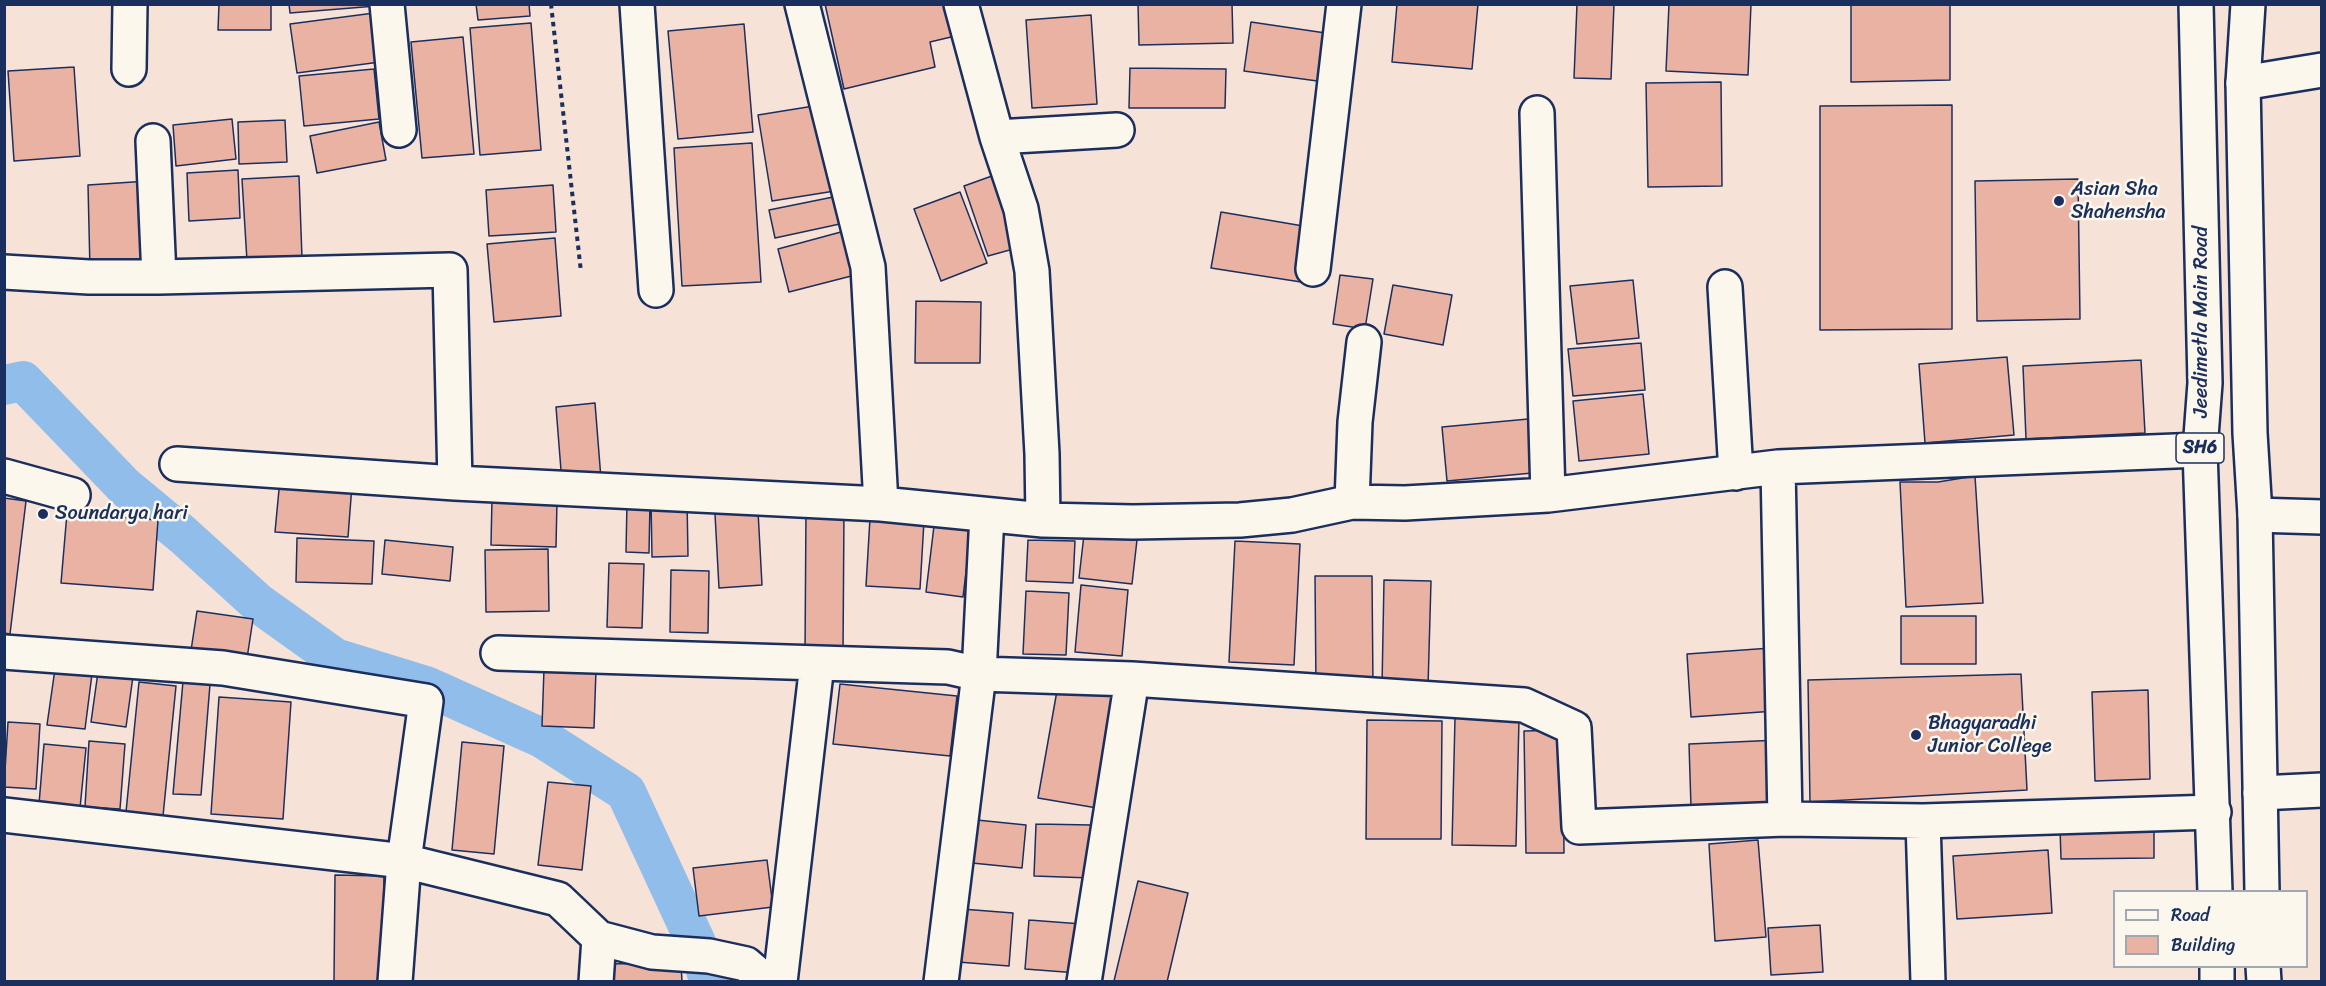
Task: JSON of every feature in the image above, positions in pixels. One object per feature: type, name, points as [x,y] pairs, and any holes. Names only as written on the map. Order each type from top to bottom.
[{"type":"street","points":[[129,69],[130,4]]},
{"type":"street","points":[[387,4],[399,130]]},
{"type":"street","points":[[637,4],[656,290]]},
{"type":"street","points":[[802,4],[868,267],[881,504]]},
{"type":"street","points":[[961,4],[997,137],[1021,209],[1032,271],[1042,454],[1042,520]]},
{"type":"street","points":[[1312,269],[1344,4]]},
{"type":"street","name":"Jeedimetla Main Road","points":[[2196,4],[2205,383],[2200,450],[2215,890]]},
{"type":"street","name":"SH6","points":[[2248,4],[2243,83],[2250,433],[2255,515],[2262,890]]},
{"type":"street","points":[[2243,83],[2322,70]]},
{"type":"street","points":[[1536,113],[1548,495]]},
{"type":"street","points":[[997,137],[1117,130]]},
{"type":"street","points":[[153,141],[159,277]]},
{"type":"street","points":[[4,272],[89,277],[159,277],[450,270],[455,483]]},
{"type":"street","points":[[1725,287],[1736,473]]},
{"type":"street","points":[[1352,502],[1355,422],[1364,342]]},
{"type":"street","points":[[177,464],[455,483],[881,504],[1042,520],[1133,522],[1240,520],[1292,515],[1352,502],[1405,503],[1548,495],[1778,467],[2200,450]]},
{"type":"street","points":[[1778,467],[1785,819]]},
{"type":"street","points":[[4,476],[73,495]]},
{"type":"street","points":[[941,981],[979,674],[987,515]]},
{"type":"street","points":[[2255,515],[2322,518]]},
{"type":"street","points":[[4,652],[223,668],[426,701],[404,861],[395,981]]},
{"type":"street","points":[[498,653],[948,667],[979,674],[1132,679],[1524,705],[1574,728],[1579,827],[1785,819],[1923,821],[2214,812]]},
{"type":"street","points":[[780,981],[817,664]]},
{"type":"street","points":[[1084,981],[1132,679]]},
{"type":"street","points":[[2260,793],[2322,790]]},
{"type":"street","points":[[4,815],[404,861],[558,899],[599,938],[652,951],[709,956],[757,973]]},
{"type":"street","points":[[1923,821],[1928,981]]},
{"type":"street","points":[[596,981],[599,938]]},
{"type":"path","points":[[551,4],[581,272]]},
{"type":"building","points":[[219,4],[271,4],[271,30],[218,30]]},
{"type":"building","points":[[289,4],[376,4],[376,6],[290,13]]},
{"type":"building","points":[[476,4],[529,4],[530,16],[478,20]]},
{"type":"building","points":[[825,4],[947,4],[951,37],[930,42],[935,67],[844,89]]},
{"type":"building","points":[[1138,4],[1232,4],[1233,43],[1139,45]]},
{"type":"building","points":[[1397,4],[1478,4],[1472,69],[1392,62]]},
{"type":"building","points":[[1577,4],[1614,4],[1611,79],[1574,78]]},
{"type":"building","points":[[1669,4],[1751,4],[1748,75],[1666,71]]},
{"type":"building","points":[[1851,4],[1950,4],[1950,80],[1851,82]]},
{"type":"building","points":[[374,13],[380,62],[297,73],[290,24]]},
{"type":"building","points":[[1091,15],[1097,104],[1032,108],[1026,20]]},
{"type":"building","points":[[1251,22],[1339,35],[1332,83],[1244,71]]},
{"type":"building","points":[[531,23],[541,150],[480,155],[470,28]]},
{"type":"building","points":[[744,24],[753,132],[678,139],[668,31]]},
{"type":"building","points":[[463,37],[474,154],[422,158],[411,42]]},
{"type":"building","points":[[74,67],[80,156],[14,161],[8,71]]},
{"type":"building","points":[[1130,68],[1226,69],[1225,108],[1129,108]]},
{"type":"building","points":[[374,69],[379,119],[304,126],[299,76]]},
{"type":"building","points":[[1721,82],[1722,186],[1648,187],[1646,83]]},
{"type":"building","points":[[820,105],[818,129],[823,159],[836,156],[841,190],[772,201],[758,115]]},
{"type":"building","points":[[1952,105],[1952,329],[1820,330],[1820,106]]},
{"type":"building","points":[[232,119],[236,159],[176,166],[173,125]]},
{"type":"building","points":[[285,120],[287,162],[239,164],[238,122]]},
{"type":"building","points":[[379,122],[386,160],[317,173],[310,136]]},
{"type":"building","points":[[752,143],[761,282],[682,286],[674,148]]},
{"type":"building","points":[[238,170],[240,218],[189,221],[187,173]]},
{"type":"building","points":[[1003,172],[1024,246],[988,256],[964,186]]},
{"type":"building","points":[[299,176],[302,258],[247,261],[242,179]]},
{"type":"building","points":[[2078,179],[2080,319],[1977,321],[1975,181]]},
{"type":"building","points":[[148,181],[150,268],[90,270],[88,185]]},
{"type":"building","points":[[553,185],[556,232],[489,236],[486,190]]},
{"type":"building","points":[[960,192],[987,263],[941,281],[914,209]]},
{"type":"building","points":[[843,195],[849,222],[775,238],[769,210]]},
{"type":"building","points":[[1221,212],[1309,227],[1301,282],[1211,268]]},
{"type":"building","points":[[852,229],[863,273],[789,292],[778,249]]},
{"type":"building","points":[[555,238],[561,316],[494,322],[487,244]]},
{"type":"building","points":[[1340,275],[1373,279],[1365,329],[1333,324]]},
{"type":"building","points":[[1633,280],[1639,338],[1577,344],[1570,286]]},
{"type":"building","points":[[1393,285],[1452,295],[1443,345],[1384,334]]},
{"type":"building","points":[[916,301],[981,302],[980,363],[915,363]]},
{"type":"building","points":[[1641,343],[1645,390],[1573,396],[1568,349]]},
{"type":"building","points":[[2007,357],[2014,435],[1925,443],[1919,364]]},
{"type":"building","points":[[2141,360],[2145,433],[2026,439],[2023,366]]},
{"type":"building","points":[[1643,394],[1649,454],[1579,461],[1573,401]]},
{"type":"building","points":[[595,403],[601,479],[562,483],[556,407]]},
{"type":"building","points":[[1539,418],[1543,472],[1447,481],[1442,427]]},
{"type":"building","points":[[1975,476],[1983,603],[1906,607],[1900,482],[1938,482]]},
{"type":"building","points":[[280,479],[352,485],[348,537],[275,532]]},
{"type":"building","points":[[4,498],[26,501],[10,634],[4,633]]},
{"type":"building","points":[[492,498],[557,500],[556,547],[491,545]]},
{"type":"building","points":[[687,500],[688,556],[652,557],[651,501]]},
{"type":"building","points":[[627,502],[650,502],[649,553],[626,552]]},
{"type":"building","points":[[806,509],[844,509],[843,653],[805,654]]},
{"type":"building","points":[[758,511],[762,585],[719,588],[715,514]]},
{"type":"building","points":[[67,513],[158,520],[153,590],[61,583]]},
{"type":"building","points":[[870,518],[924,521],[920,589],[866,586]]},
{"type":"building","points":[[934,526],[971,531],[963,597],[926,592]]},
{"type":"building","points":[[1085,526],[1138,531],[1132,584],[1079,578]]},
{"type":"building","points":[[297,538],[374,541],[372,584],[296,582]]},
{"type":"building","points":[[385,540],[453,547],[450,581],[382,574]]},
{"type":"building","points":[[1028,540],[1075,541],[1073,583],[1026,581]]},
{"type":"building","points":[[1235,541],[1300,544],[1294,665],[1229,662]]},
{"type":"building","points":[[548,549],[549,611],[486,612],[485,550]]},
{"type":"building","points":[[609,563],[644,564],[642,628],[607,627]]},
{"type":"building","points":[[671,570],[709,571],[708,633],[670,632]]},
{"type":"building","points":[[1315,576],[1372,576],[1373,688],[1316,689]]},
{"type":"building","points":[[1384,580],[1431,581],[1428,687],[1382,686]]},
{"type":"building","points":[[1081,585],[1128,590],[1122,656],[1075,652]]},
{"type":"building","points":[[1026,591],[1069,593],[1066,655],[1023,654]]},
{"type":"building","points":[[197,611],[253,619],[246,665],[190,657]]},
{"type":"building","points":[[1901,616],[1976,616],[1976,664],[1901,664]]},
{"type":"building","points":[[1771,648],[1775,711],[1691,717],[1687,654]]},
{"type":"building","points":[[99,665],[134,669],[126,727],[91,722]]},
{"type":"building","points":[[55,669],[92,674],[85,729],[47,725]]},
{"type":"building","points":[[544,669],[596,670],[594,728],[542,726]]},
{"type":"building","points":[[184,670],[211,672],[201,795],[173,794]]},
{"type":"building","name":"Bhagyaradhi Junior College","points":[[2021,674],[2027,790],[1810,802],[1808,680]]},
{"type":"building","points":[[139,682],[176,686],[163,816],[126,812]]},
{"type":"building","points":[[840,684],[957,696],[950,756],[833,744]]},
{"type":"building","points":[[1058,685],[1122,695],[1103,809],[1038,798]]},
{"type":"building","points":[[2148,690],[2150,779],[2095,781],[2092,692]]},
{"type":"building","points":[[219,697],[291,702],[283,819],[211,814]]},
{"type":"building","points":[[1455,718],[1519,719],[1516,846],[1452,845]]},
{"type":"building","points":[[1367,720],[1442,721],[1441,839],[1366,839]]},
{"type":"building","points":[[8,722],[40,724],[36,789],[4,787]]},
{"type":"building","points":[[1563,730],[1564,853],[1526,853],[1524,731]]},
{"type":"building","points":[[1779,740],[1781,803],[1691,807],[1689,744]]},
{"type":"building","points":[[89,741],[125,744],[120,809],[85,807]]},
{"type":"building","points":[[462,742],[504,746],[494,854],[452,850]]},
{"type":"building","points":[[44,744],[86,748],[80,808],[39,804]]},
{"type":"building","points":[[548,782],[591,786],[582,870],[538,865]]},
{"type":"building","points":[[967,819],[1026,825],[1022,868],[962,862]]},
{"type":"building","points":[[1036,824],[1092,825],[1091,878],[1034,876]]},
{"type":"building","points":[[2154,827],[2154,858],[2061,859],[2060,828]]},
{"type":"building","points":[[1758,840],[1766,937],[1715,941],[1709,844]]},
{"type":"building","points":[[2048,850],[2052,913],[1957,919],[1953,856]]},
{"type":"building","points":[[767,860],[773,907],[699,916],[693,868]]},
{"type":"building","points":[[335,875],[384,876],[382,982],[334,982]]},
{"type":"building","points":[[1138,881],[1188,893],[1167,982],[1114,981]]},
{"type":"building","points":[[962,909],[1013,913],[1009,966],[958,962]]},
{"type":"building","points":[[1029,920],[1082,924],[1078,973],[1025,969]]},
{"type":"building","points":[[1820,925],[1823,972],[1771,975],[1768,928]]},
{"type":"building","points":[[681,963],[682,982],[603,982],[603,964]]},
{"type":"waterway","points":[[4,385],[23,381],[125,487],[183,535],[258,603],[335,658],[426,686],[542,738],[626,792],[703,958],[709,982]]},
{"type":"place","name":"Asian Sha Shahensha","points":[[2059,201]]},
{"type":"place","name":"Soundarya hari","points":[[43,514]]},
{"type":"place","name":"Bhagyaradhi Junior College","points":[[1916,735]]}]
